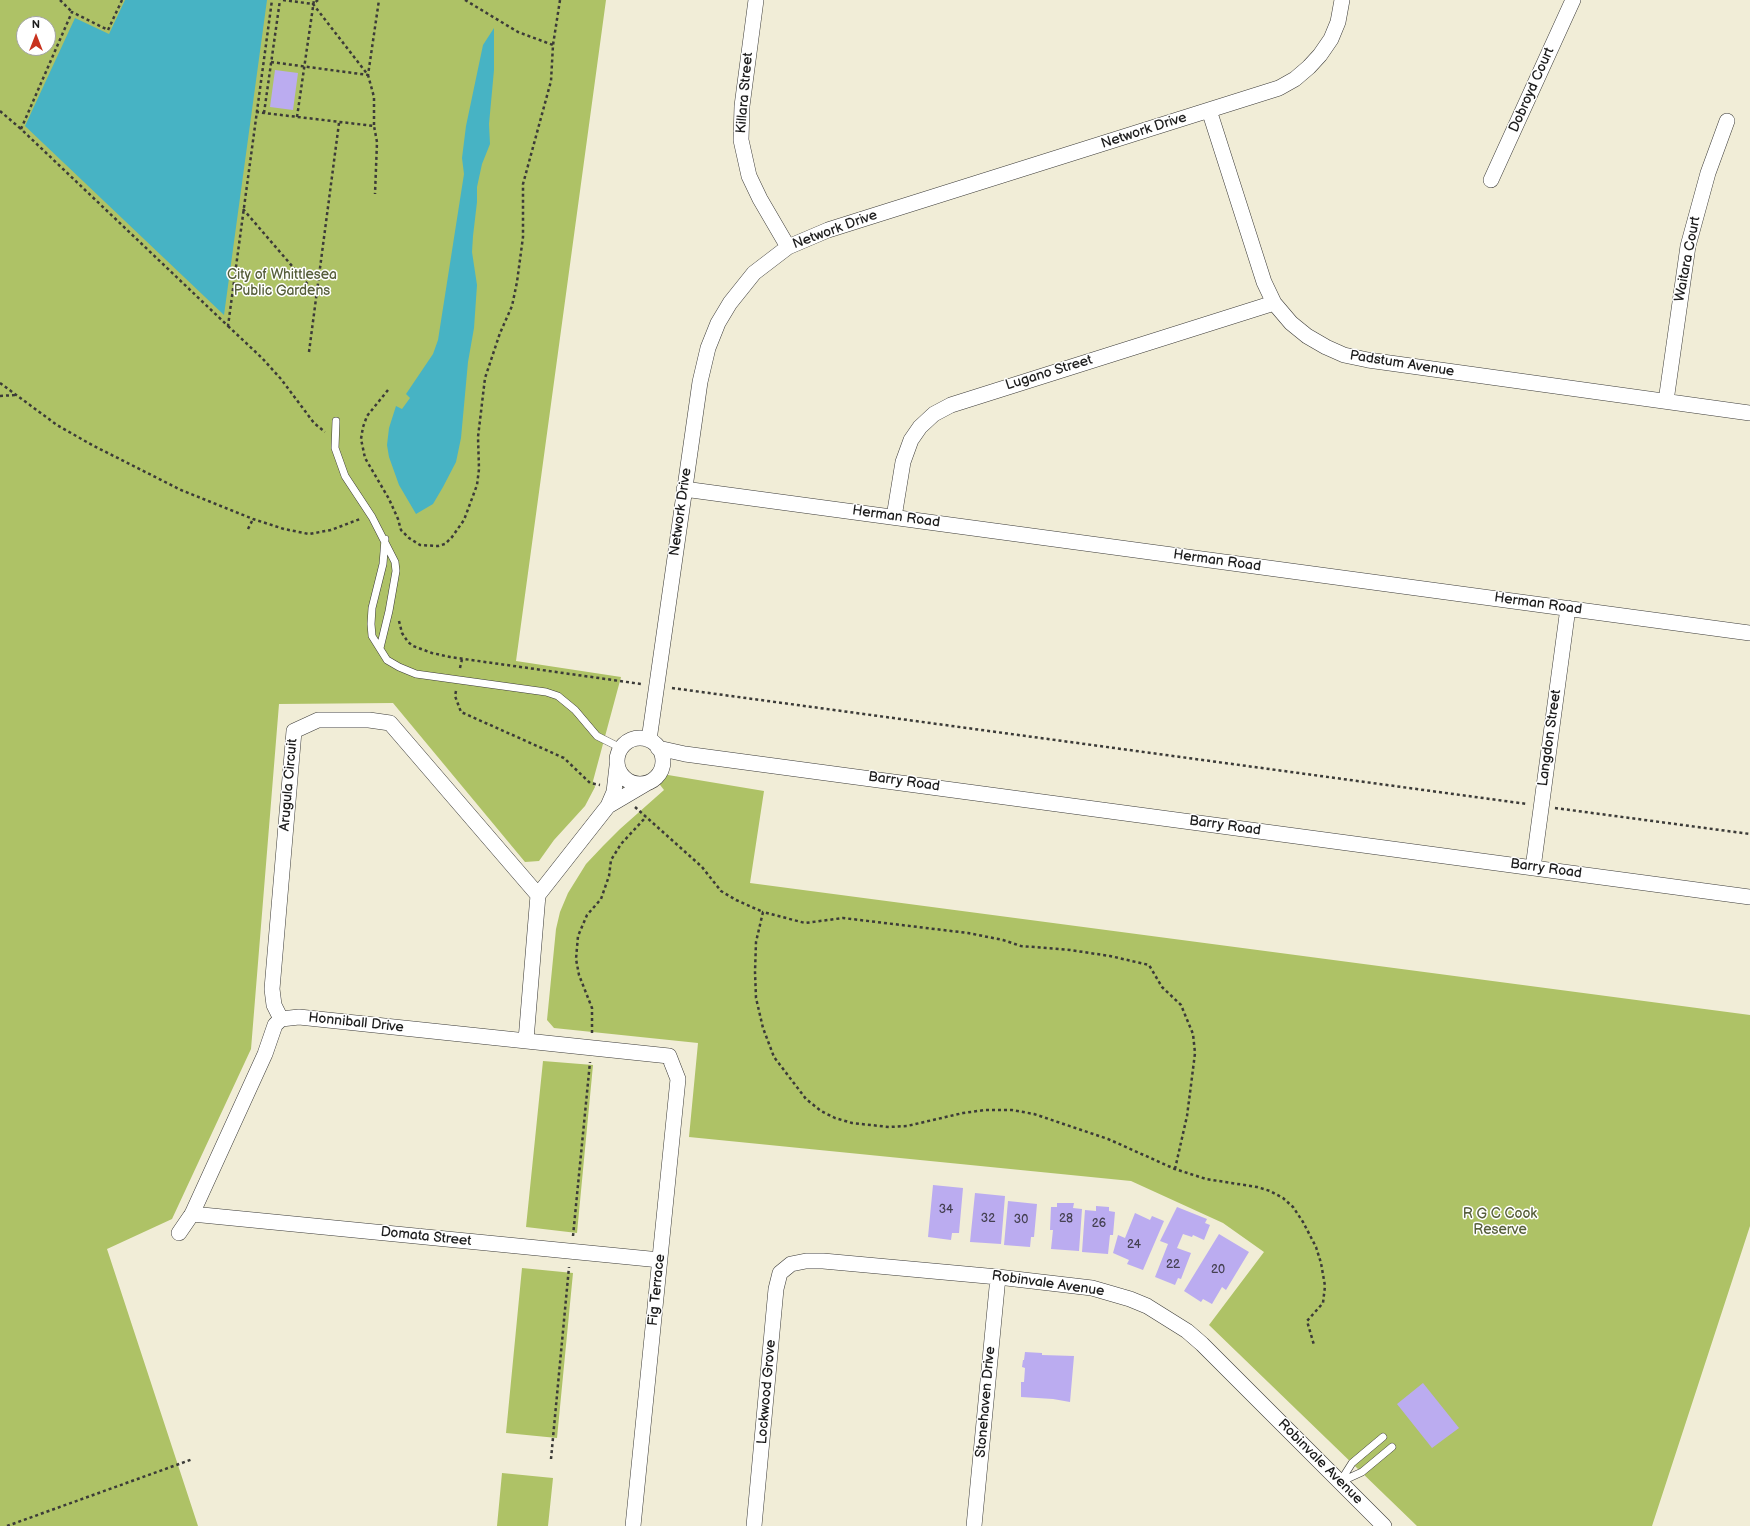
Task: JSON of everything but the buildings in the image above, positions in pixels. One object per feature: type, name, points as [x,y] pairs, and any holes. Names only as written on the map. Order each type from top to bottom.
[{"type":"street","name":"Killara Street","points":[[756,0],[742,106],[741,140],[749,176],[760,199],[788,247]]},
{"type":"street","name":"Network Drive","points":[[654,744],[657,686],[700,382],[708,348],[718,323],[730,303],[754,273],[788,247],[828,230],[1278,88],[1295,79],[1320,55],[1331,39],[1338,22],[1342,0]]},
{"type":"street","name":"Dobroyd Court","points":[[1492,180],[1573,0]]},
{"type":"street","name":"Padstum Avenue","points":[[1208,110],[1257,264],[1274,303],[1291,323],[1326,347],[1344,355],[1368,360],[1750,413]]},
{"type":"street","name":"Waitara Court","points":[[1666,402],[1688,246],[1708,173],[1727,121]]},
{"type":"street","name":"Lugano Street","points":[[894,517],[903,462],[911,440],[920,427],[934,414],[951,405],[1274,303]]},
{"type":"street","name":"Herman Road","points":[[684,489],[1750,633]]},
{"type":"street","name":"Langdon Street","points":[[1533,868],[1568,608]]},
{"type":"street","name":"Arugula Circuit","points":[[281,1018],[274,1005],[272,989],[294,731],[318,720],[369,720],[390,723],[538,895]]},
{"type":"street","points":[[526,1040],[538,895],[619,792],[648,783],[656,778],[661,770],[663,761],[654,744],[637,738],[628,741],[621,748],[617,757],[619,792]]},
{"type":"street","name":"Barry Road","points":[[654,744],[701,756],[1750,896]]},
{"type":"street","name":"Barry Road","points":[[661,770],[685,759],[701,756]]},
{"type":"street","points":[[617,766],[621,775],[629,781],[638,784],[648,783]]},
{"type":"street","name":"Honniball Drive","points":[[281,1018],[299,1017],[669,1056]]},
{"type":"street","points":[[179,1233],[192,1214],[265,1054],[275,1025],[281,1018]]},
{"type":"street","name":"Fig Terrace","points":[[633,1526],[678,1079],[669,1056]]},
{"type":"street","name":"Domata Street","points":[[192,1214],[660,1260]]},
{"type":"street","name":"Robinvale Avenue","points":[[791,1264],[806,1261],[823,1261],[998,1277],[1092,1288],[1130,1299],[1168,1317],[1202,1344],[1384,1526]]},
{"type":"street","name":"Lockwood Grove","points":[[754,1526],[776,1289],[780,1273],[791,1264]]},
{"type":"street","name":"Stonehaven Drive","points":[[974,1526],[998,1277]]},
{"type":"lane","points":[[336,421],[334,434],[335,448],[345,476],[372,517],[393,554],[396,570],[380,648]]},
{"type":"lane","points":[[384,539],[384,558],[372,608],[371,624],[372,636],[387,660],[416,674],[546,692],[558,696],[575,710],[597,736],[621,748]]},
{"type":"lane","points":[[1340,1482],[1352,1463],[1383,1437]]},
{"type":"lane","points":[[1340,1482],[1362,1472],[1392,1447]]},
{"type":"path","points":[[60,0],[72,12],[108,30],[122,0]]},
{"type":"path","points":[[228,326],[272,0]]},
{"type":"path","points":[[264,113],[280,0]]},
{"type":"path","points":[[284,0],[313,4],[368,75],[374,97],[374,126],[377,142],[375,194]]},
{"type":"path","points":[[297,117],[314,0]]},
{"type":"path","points":[[313,4],[318,0]]},
{"type":"path","points":[[368,75],[379,0]]},
{"type":"path","points":[[464,0],[518,32],[553,45]]},
{"type":"path","points":[[388,390],[372,410],[363,427],[361,439],[365,458],[390,499],[401,530],[409,538],[420,545],[438,546],[445,544],[464,520],[477,485],[479,469],[478,437],[485,378],[497,340],[512,306],[517,282],[523,237],[523,184],[551,81],[553,45],[560,0]]},
{"type":"path","points":[[21,129],[72,12]]},
{"type":"path","points":[[271,62],[304,68],[368,75]]},
{"type":"path","points":[[0,111],[21,129],[262,358],[281,379],[314,423],[324,431],[334,434]]},
{"type":"path","points":[[256,112],[374,126]]},
{"type":"path","points":[[309,352],[339,122]]},
{"type":"path","points":[[243,209],[317,295]]},
{"type":"path","points":[[0,383],[57,425],[113,456],[181,490],[254,519],[284,529],[309,534],[331,530],[358,520],[372,517]]},
{"type":"path","points":[[0,396],[15,395]]},
{"type":"path","points":[[248,529],[254,519]]},
{"type":"path","points":[[399,618],[402,633],[408,642],[413,646],[432,653],[462,659],[1750,834]]},
{"type":"path","points":[[462,659],[455,696],[461,712],[564,758],[590,782],[619,792],[702,867],[721,891],[736,900],[763,912],[805,923],[843,918],[968,933],[1003,940],[1021,946],[1070,950],[1110,956],[1149,966],[1162,987],[1181,1005],[1193,1034],[1195,1053],[1187,1116],[1175,1169]]},
{"type":"path","points":[[551,1460],[593,1028],[592,1008],[576,959],[578,936],[587,915],[601,899],[609,876],[611,860],[621,844],[646,817]]},
{"type":"path","points":[[763,912],[756,942],[755,972],[756,998],[763,1028],[774,1057],[806,1099],[820,1111],[835,1118],[852,1123],[889,1127],[907,1126],[964,1113],[986,1110],[1012,1110],[1060,1121],[1108,1139],[1175,1169],[1206,1180],[1256,1187],[1270,1191],[1293,1207],[1316,1247],[1321,1263],[1325,1286],[1323,1303],[1307,1321],[1314,1345]]},
{"type":"path","points":[[7,1526],[193,1460]]},
{"type":"green space","name":"City of Whittlesea Public Gardens","points":[[0,0],[606,0],[516,661],[621,677],[593,781],[595,787],[585,806],[554,840],[539,861],[525,862],[393,703],[279,704],[251,1049],[172,1219],[107,1249],[198,1526],[0,1526]]},
{"type":"green space","name":"R G C Cook Reserve","points":[[650,772],[764,791],[750,883],[1750,1015],[1750,1226],[1652,1526],[1417,1526],[1209,1325],[1264,1252],[1223,1223],[1131,1181],[689,1137],[698,1043],[554,1028],[547,1020],[556,929],[560,912],[568,893],[586,864],[620,829],[664,790]]},
{"type":"green space","points":[[543,1061],[593,1065],[577,1233],[526,1227]]},
{"type":"green space","points":[[522,1268],[573,1273],[557,1438],[506,1433]]},
{"type":"green space","points":[[502,1473],[553,1478],[548,1526],[497,1526]]},
{"type":"water","points":[[125,0],[267,0],[224,315],[25,126],[75,18],[109,34]]},
{"type":"water","points":[[494,28],[494,70],[489,124],[490,144],[482,164],[477,187],[472,252],[477,285],[474,328],[468,362],[461,438],[456,462],[433,504],[416,514],[399,485],[389,457],[387,445],[389,428],[396,406],[402,409],[410,398],[406,394],[433,354],[438,340],[464,174],[462,158],[466,126],[483,45]]}]
